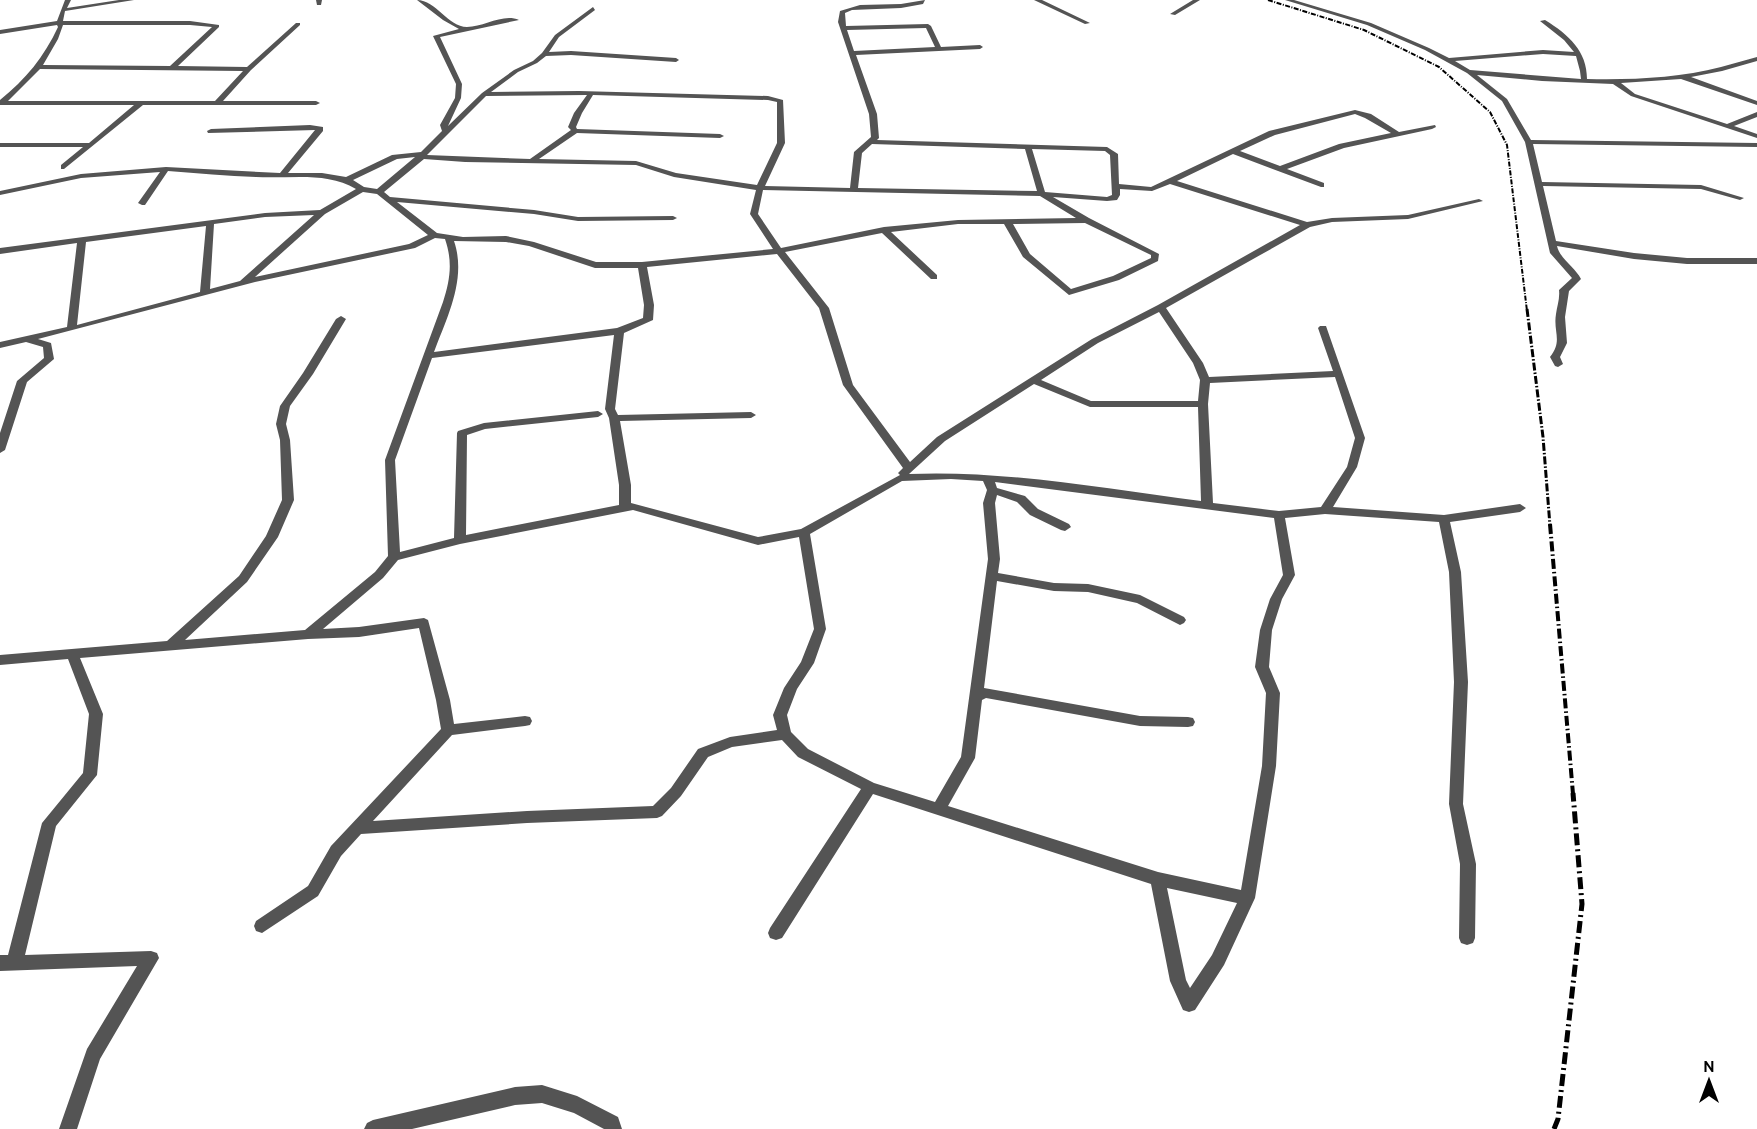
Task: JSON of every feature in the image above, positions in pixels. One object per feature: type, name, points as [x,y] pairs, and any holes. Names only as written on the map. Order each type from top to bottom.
[{"type":"street","points":[[1,103],[50,54],[61,27],[59,23],[68,0]]},
{"type":"street","points":[[63,10],[130,0]]},
{"type":"street","points":[[420,0],[438,15],[465,29]]},
{"type":"street","points":[[854,190],[856,157],[861,149],[875,138],[873,114],[843,28],[842,12],[846,8],[866,4],[911,5],[921,3],[922,0]]},
{"type":"street","points":[[1037,0],[1086,23]]},
{"type":"street","points":[[1173,14],[1197,0]]},
{"type":"street","points":[[1288,0],[1369,24],[1449,60],[1469,72],[1505,100],[1529,142],[1554,253],[1577,279],[1564,290],[1566,302],[1560,314],[1563,342],[1561,351],[1555,357],[1558,364]]},
{"type":"street","points":[[379,192],[422,156],[484,94],[544,54],[557,36],[593,9]]},
{"type":"street","points":[[446,132],[444,125],[458,98],[459,84],[436,36],[499,21],[516,20]]},
{"type":"street","points":[[1543,21],[1563,34],[1580,54],[1585,70],[1584,81]]},
{"type":"street","points":[[0,32],[59,23],[177,23],[217,26],[172,68]]},
{"type":"street","points":[[216,104],[249,69],[298,24]]},
{"type":"street","points":[[843,28],[928,26],[939,49]]},
{"type":"street","points":[[851,53],[980,47]]},
{"type":"street","points":[[1449,60],[1543,52],[1580,54]]},
{"type":"street","points":[[544,54],[570,53],[676,60]]},
{"type":"street","points":[[1469,72],[1615,82],[1683,77],[1757,59]]},
{"type":"street","points":[[39,67],[249,69]]},
{"type":"street","points":[[1683,77],[1736,98],[1757,103]]},
{"type":"street","points":[[1615,82],[1633,95],[1757,136]]},
{"type":"street","points":[[484,94],[591,94],[778,99],[781,105],[781,143],[760,188],[754,214],[779,251],[824,308],[848,385],[908,467]]},
{"type":"street","points":[[576,131],[572,128],[578,113],[591,94]]},
{"type":"street","points":[[1,103],[316,103]]},
{"type":"street","points":[[64,167],[140,104]]},
{"type":"street","points":[[1115,186],[1152,189],[1272,133],[1355,112],[1368,116],[1397,134]]},
{"type":"street","points":[[1728,126],[1757,114]]},
{"type":"street","points":[[211,131],[310,127],[320,129],[283,174]]},
{"type":"street","points":[[1280,169],[1342,146],[1432,127]]},
{"type":"street","points":[[533,160],[576,131],[720,136]]},
{"type":"street","points":[[347,180],[395,157],[422,156],[636,163],[674,175],[760,188],[1042,194],[1114,198],[1114,154],[1107,149],[872,142]]},
{"type":"street","points":[[1529,142],[1757,145]]},
{"type":"street","points":[[0,145],[91,145]]},
{"type":"street","points":[[1008,223],[1026,255],[1069,292],[1116,278],[1155,259],[1155,254],[1086,220],[1042,194],[1028,147]]},
{"type":"street","points":[[1233,151],[1321,185]]},
{"type":"street","points":[[142,203],[166,169]]},
{"type":"street","points":[[0,193],[81,176],[166,169],[258,175],[322,175],[347,180],[362,189],[379,192],[434,235],[449,239],[506,239],[531,244],[595,265],[642,265],[779,251],[884,230],[958,222],[1086,220]]},
{"type":"street","points":[[1170,181],[1307,225]]},
{"type":"street","points":[[1539,184],[1701,187],[1740,198]]},
{"type":"street","points":[[243,283],[322,212],[362,189]]},
{"type":"street","points":[[387,199],[534,212],[578,219],[673,218]]},
{"type":"street","points":[[308,634],[379,575],[394,557],[460,540],[633,506],[758,541],[804,532],[900,478],[908,467],[941,439],[1095,341],[1161,307],[1307,225],[1332,220],[1408,217],[1479,201]]},
{"type":"street","points":[[0,250],[265,215],[322,212]]},
{"type":"street","points":[[205,292],[210,223]]},
{"type":"street","points":[[884,230],[934,277]]},
{"type":"street","points":[[0,345],[72,329],[205,292],[412,246],[434,235]]},
{"type":"street","points":[[394,557],[390,460],[455,278],[456,257],[449,239]]},
{"type":"street","points":[[72,329],[82,240]]},
{"type":"street","points":[[1551,243],[1634,256],[1687,261],[1757,261]]},
{"type":"street","points":[[428,356],[619,331],[648,320],[649,305],[642,265]]},
{"type":"street","points":[[1161,307],[1198,363],[1205,380],[1203,404],[1207,506]]},
{"type":"street","points":[[169,647],[243,579],[272,537],[288,500],[282,414],[341,319]]},
{"type":"street","points":[[1323,327],[1360,438],[1352,467],[1325,510]]},
{"type":"street","points":[[619,331],[610,409],[614,418],[625,485],[625,508]]},
{"type":"street","points":[[0,450],[22,381],[49,359],[48,345],[26,339]]},
{"type":"street","points":[[1205,380],[1338,374]]},
{"type":"street","points":[[1035,381],[1090,404],[1203,404]]},
{"type":"street","points":[[460,540],[462,433],[484,426],[598,414]]},
{"type":"street","points":[[614,418],[751,414]]},
{"type":"street","points":[[900,478],[951,476],[990,484],[1279,515],[1325,510],[1444,519],[1520,508]]},
{"type":"street","points":[[990,484],[1021,500],[1034,512],[1065,527]]},
{"type":"street","points":[[938,810],[968,758],[994,559],[989,503],[990,484]]},
{"type":"street","points":[[1158,879],[1178,981],[1189,1004],[1218,960],[1247,898],[1269,766],[1274,693],[1262,667],[1266,630],[1276,598],[1289,575],[1279,515]]},
{"type":"street","points":[[1444,519],[1455,572],[1461,682],[1456,804],[1468,864],[1467,938]]},
{"type":"street","points":[[804,532],[820,629],[807,663],[790,688],[780,715],[784,735],[803,753],[870,787],[938,810],[1158,879],[1247,898]]},
{"type":"street","points":[[992,576],[1054,587],[1088,588],[1140,599],[1180,620]]},
{"type":"street","points":[[0,660],[308,634],[359,632],[424,623],[448,730]]},
{"type":"street","points":[[68,1129],[93,1055],[151,958],[8,962],[49,823],[90,776],[96,714],[72,653]]},
{"type":"street","points":[[975,696],[985,693],[1129,719],[1188,722]]},
{"type":"street","points":[[262,926],[313,891],[336,851],[374,807],[448,730],[525,721]]},
{"type":"street","points":[[358,828],[527,817],[657,812],[676,792],[703,753],[730,742],[784,735]]},
{"type":"street","points":[[776,933],[870,787]]},
{"type":"street","points":[[373,1129],[515,1096],[542,1094],[577,1106],[612,1123],[613,1129]]},
{"type":"railway","points":[[1268,0],[1364,30],[1439,67],[1490,112],[1507,145],[1527,311]]},
{"type":"railway","points":[[1527,309],[1543,437],[1550,526]]},
{"type":"railway","points":[[1550,524],[1573,794]]},
{"type":"railway","points":[[1554,1129],[1558,1119],[1582,904],[1573,793]]}]
